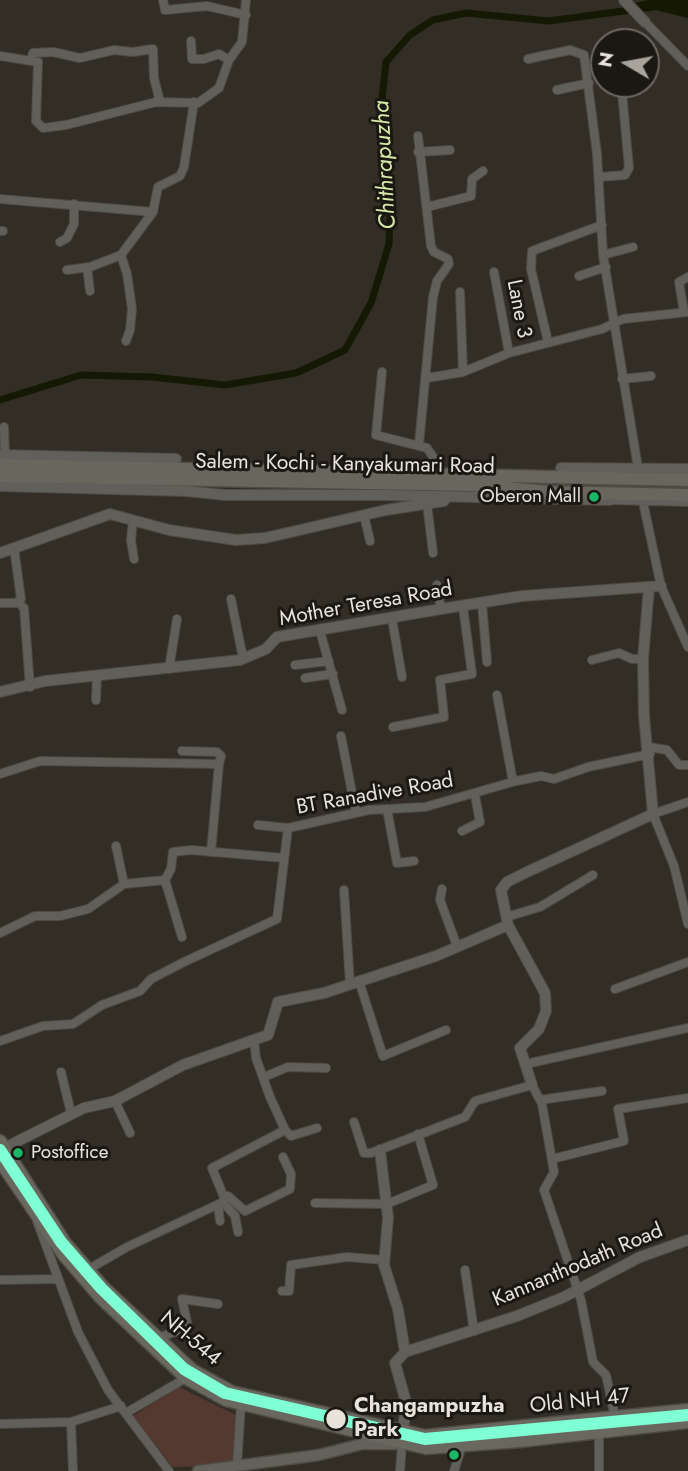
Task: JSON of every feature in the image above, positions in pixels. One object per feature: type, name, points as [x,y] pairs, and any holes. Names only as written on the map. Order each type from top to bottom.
[{"type":"highway","name":"Salem - Kochi - Kanyakumari Road","points":[[2,458],[60,472],[472,485],[610,497],[688,495]]},
{"type":"highway","name":"Salem - Kochi - Kanyakumari Road","points":[[0,476],[176,463],[561,473],[688,480]]},
{"type":"main road","name":"NH-544","points":[[5,1144],[64,1255],[101,1298],[186,1378],[226,1400],[399,1435]]},
{"type":"main road","name":"NH-544","points":[[0,1161],[103,1287],[192,1370],[232,1392],[399,1435]]},
{"type":"main road","name":"Old NH 47","points":[[399,1435],[425,1436],[518,1428],[688,1410]]},
{"type":"main road","name":"Old NH 47","points":[[399,1435],[426,1448],[520,1441],[688,1422]]},
{"type":"main road","points":[[518,1428],[520,1441]]},
{"type":"main road","points":[[202,1471],[237,1465],[275,1467],[399,1435]]},
{"type":"street","points":[[163,0],[165,10],[207,6],[246,15]]},
{"type":"street","points":[[0,56],[38,62],[36,121],[43,128],[160,102],[198,103],[219,88],[229,60],[242,42],[246,0]]},
{"type":"street","points":[[624,0],[688,66]]},
{"type":"street","points":[[191,41],[194,60],[219,54],[229,60]]},
{"type":"street","points":[[32,59],[33,53],[53,52],[80,58],[114,50],[133,52],[153,49],[154,78],[160,102]]},
{"type":"street","points":[[528,59],[578,51],[584,55],[599,177],[603,255],[638,468]]},
{"type":"street","points":[[557,90],[589,83]]},
{"type":"street","points":[[599,177],[625,175],[629,168],[623,98]]},
{"type":"street","points":[[67,270],[87,267],[121,255],[153,212],[158,187],[180,176],[184,167],[194,102]]},
{"type":"street","points":[[418,136],[432,249],[448,259],[450,264],[438,281],[433,297],[419,444]]},
{"type":"street","points":[[418,152],[450,150]]},
{"type":"street","points":[[427,208],[471,195],[472,179],[482,171]]},
{"type":"street","points":[[0,199],[153,212]]},
{"type":"street","points":[[60,242],[66,238],[74,224],[74,204]]},
{"type":"street","points":[[548,342],[531,269],[532,251],[602,225]]},
{"type":"street","points":[[603,255],[633,247]]},
{"type":"street","points":[[121,255],[132,309],[126,341]]},
{"type":"street","points":[[87,267],[90,291]]},
{"type":"street","points":[[579,276],[606,267]]},
{"type":"street","name":"Lane 3","points":[[494,272],[509,352]]},
{"type":"street","points":[[427,378],[463,372],[509,352],[613,323],[686,312],[679,282],[688,277]]},
{"type":"street","points":[[460,292],[463,372]]},
{"type":"street","points":[[382,372],[376,435],[419,444],[432,453],[438,464]]},
{"type":"street","points":[[622,379],[651,376]]},
{"type":"street","points":[[4,427],[2,458],[176,463]]},
{"type":"street","points":[[561,473],[638,468],[688,469]]},
{"type":"street","points":[[0,486],[186,491],[225,495],[610,497],[643,502],[688,502]]},
{"type":"street","points":[[0,553],[95,517],[110,514],[169,530],[236,540],[265,538],[364,515],[470,497]]},
{"type":"street","points":[[643,502],[661,586],[688,647]]},
{"type":"street","points":[[427,504],[433,553]]},
{"type":"street","points":[[364,515],[370,541]]},
{"type":"street","points":[[133,520],[131,540],[134,559]]},
{"type":"street","points":[[0,603],[21,600],[14,548]]},
{"type":"street","points":[[437,585],[441,609]]},
{"type":"street","name":"Mother Teresa Road","points":[[0,692],[30,687],[45,681],[169,669],[243,658],[266,649],[277,637],[522,596],[661,586]]},
{"type":"street","points":[[649,587],[643,659],[644,716],[653,814],[674,866],[688,924]]},
{"type":"street","points":[[231,598],[243,658]]},
{"type":"street","points":[[18,601],[24,608],[30,687]]},
{"type":"street","points":[[482,604],[487,662]]},
{"type":"street","points":[[393,727],[444,717],[440,680],[472,674],[464,607]]},
{"type":"street","points":[[169,669],[177,619]]},
{"type":"street","points":[[392,619],[402,677]]},
{"type":"street","points":[[320,631],[342,710]]},
{"type":"street","points":[[592,660],[620,653],[632,659],[643,659]]},
{"type":"street","points":[[295,664],[329,661]]},
{"type":"street","points":[[305,678],[333,674]]},
{"type":"street","points":[[96,700],[97,676]]},
{"type":"street","points":[[498,695],[513,782]]},
{"type":"street","points":[[341,736],[356,813]]},
{"type":"street","points":[[649,750],[667,750],[679,765],[688,765]]},
{"type":"street","name":"BT Ranadive Road","points":[[0,1041],[43,1026],[73,1024],[102,1005],[140,991],[151,979],[162,973],[277,919],[288,828],[356,813],[425,807],[475,795],[513,782],[541,776],[554,779],[649,750]]},
{"type":"street","points":[[182,751],[217,752],[221,756],[211,852]]},
{"type":"street","points":[[0,774],[40,761],[219,764]]},
{"type":"street","points":[[462,831],[480,822],[475,795]]},
{"type":"street","points":[[615,1418],[606,1375],[593,1362],[577,1290],[544,1190],[554,1171],[540,1100],[532,1085],[521,1044],[535,1037],[539,1029],[546,1011],[545,993],[507,921],[501,890],[507,882],[653,814],[688,802]]},
{"type":"street","points":[[387,809],[397,863],[414,861]]},
{"type":"street","points":[[258,825],[288,828]]},
{"type":"street","points":[[116,846],[124,884]]},
{"type":"street","points":[[182,937],[165,880],[171,869],[173,852],[284,858]]},
{"type":"street","points":[[5,1144],[97,1103],[115,1101],[183,1065],[268,1035],[278,1002],[324,993],[457,946],[540,907],[593,875]]},
{"type":"street","points":[[0,933],[35,916],[60,916],[88,909],[124,884],[165,880]]},
{"type":"street","points":[[442,889],[440,900],[457,946]]},
{"type":"street","points":[[344,890],[354,982],[383,1056],[446,1030]]},
{"type":"street","points":[[615,989],[688,962]]},
{"type":"street","points":[[526,1064],[688,1028]]},
{"type":"street","points":[[254,1040],[256,1058],[285,1130],[291,1136],[317,1128]]},
{"type":"street","points":[[264,1077],[288,1068],[326,1068]]},
{"type":"street","points":[[61,1072],[71,1114]]},
{"type":"street","points":[[354,1122],[364,1153],[380,1150],[465,1117],[475,1101],[532,1085]]},
{"type":"street","points":[[540,1100],[602,1091]]},
{"type":"street","points":[[552,1159],[624,1141],[618,1109],[688,1098]]},
{"type":"street","points":[[115,1101],[130,1133]]},
{"type":"street","points":[[220,1221],[222,1201],[212,1168],[285,1130]]},
{"type":"street","points":[[315,1203],[387,1204],[433,1185],[418,1135]]},
{"type":"street","points":[[380,1150],[387,1204],[384,1260],[398,1309],[405,1352],[395,1363],[406,1402],[399,1435],[400,1471]]},
{"type":"street","points":[[89,1269],[228,1196],[245,1211],[290,1189],[291,1174],[283,1157]]},
{"type":"street","points":[[222,1201],[235,1216],[238,1232]]},
{"type":"street","points":[[36,1205],[57,1279],[78,1332],[108,1390],[169,1471]]},
{"type":"street","name":"Kannanthodath Road","points":[[405,1352],[474,1331],[577,1290],[640,1256],[688,1240]]},
{"type":"street","points":[[282,1291],[289,1291],[291,1265],[347,1257],[384,1260]]},
{"type":"street","points":[[465,1270],[474,1331]]},
{"type":"street","points":[[0,1280],[57,1279]]},
{"type":"street","points":[[158,1338],[188,1327],[181,1298],[218,1304]]},
{"type":"street","points":[[0,1424],[71,1422],[124,1410],[186,1378]]},
{"type":"street","points":[[237,1465],[241,1404]]},
{"type":"street","points":[[71,1422],[73,1471]]},
{"type":"street","points":[[599,1431],[599,1471]]},
{"type":"street","points":[[454,1471],[462,1446]]},
{"type":"shaded area","points":[[648,0],[688,0],[688,18],[630,4]]},
{"type":"shaded area","points":[[179,1387],[238,1416],[234,1465],[173,1467],[133,1416]]},
{"type":"waterway","name":"Chithrapuzha","points":[[0,400],[81,375],[152,377],[225,385],[296,373],[345,350],[371,303],[389,244],[391,191],[380,118],[386,62],[410,35],[433,20],[466,13],[549,21],[653,7]]},
{"type":"transit line","points":[[0,1150],[61,1242],[101,1288],[184,1369],[225,1393],[425,1439],[688,1415]]},
{"type":"place","name":"Oberon Mall","points":[[594,497]]},
{"type":"place","name":"Postoffice","points":[[18,1153]]},
{"type":"place","name":"Changampuzha Park","points":[[336,1419]]}]
